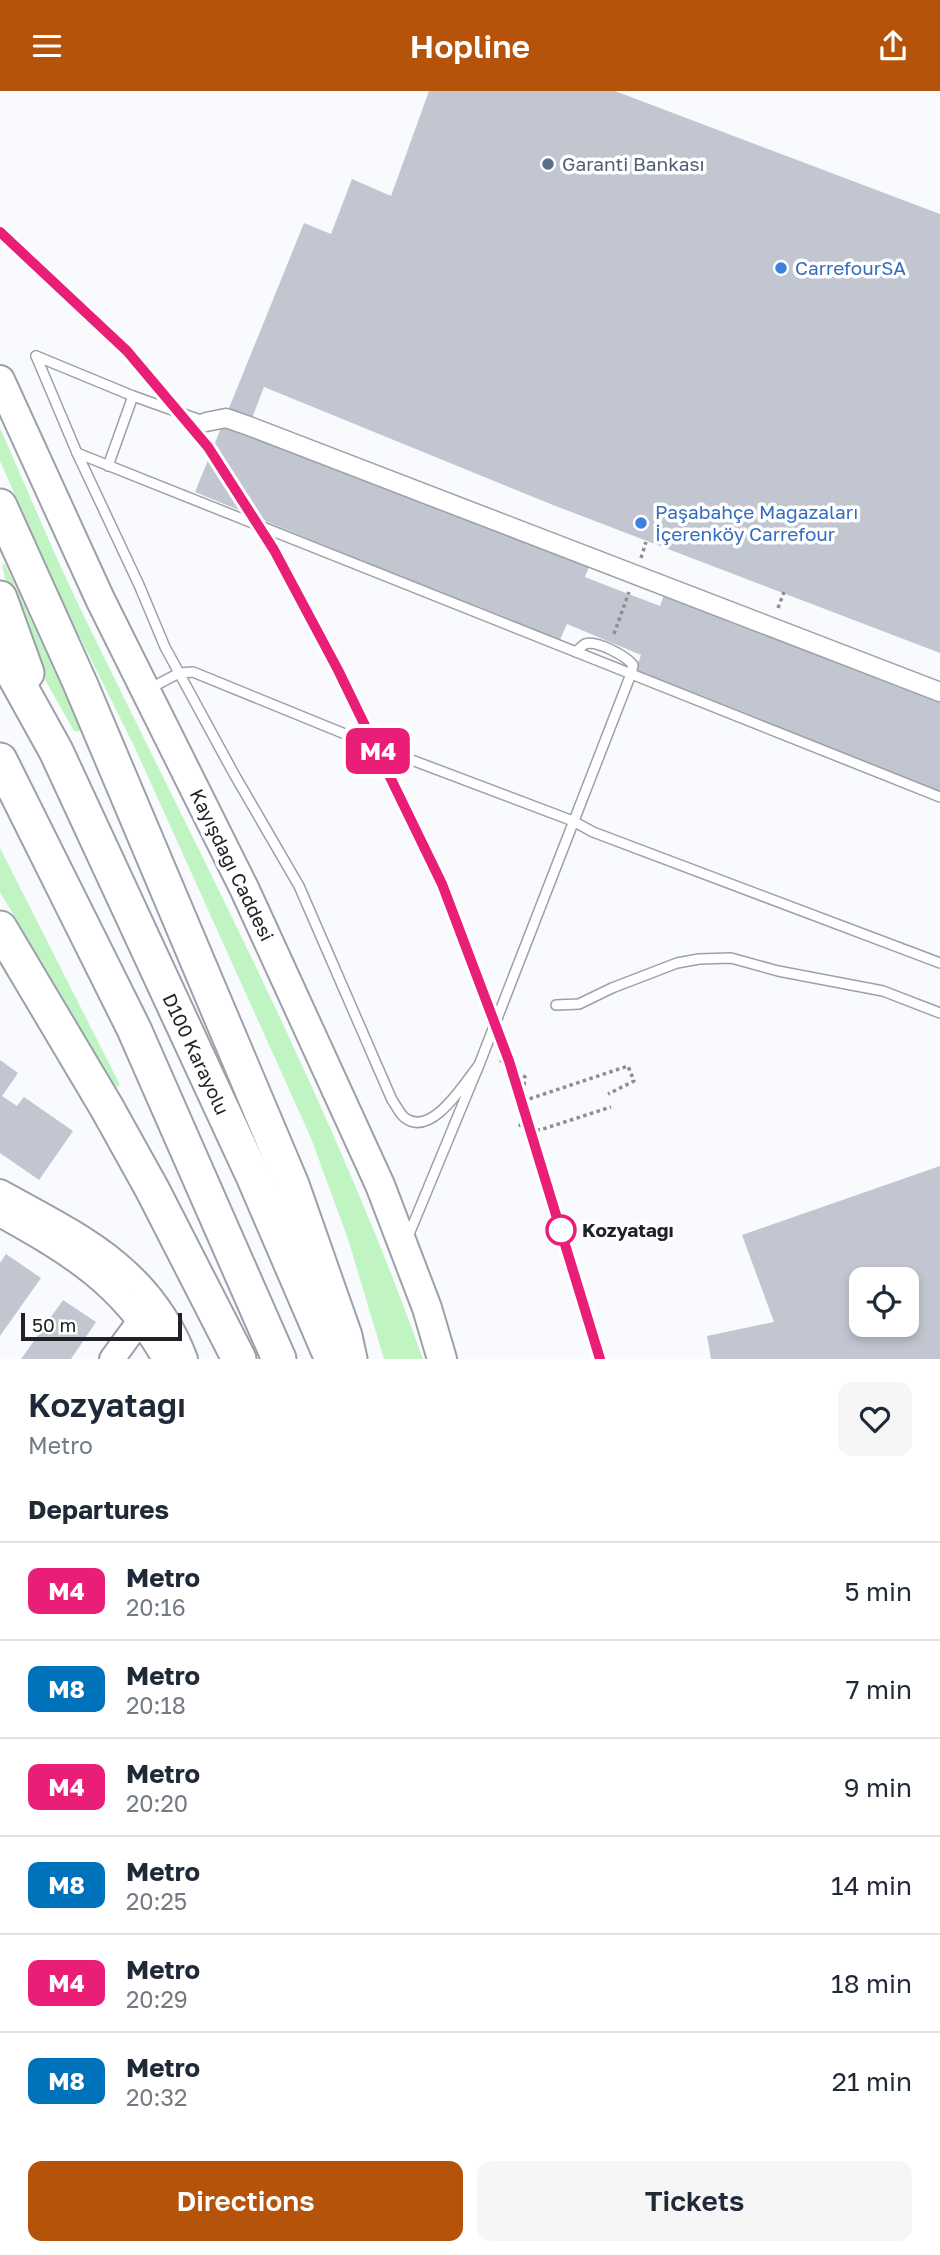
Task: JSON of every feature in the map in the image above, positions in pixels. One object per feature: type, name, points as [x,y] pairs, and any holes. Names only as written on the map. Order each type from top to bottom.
[{"type":"highway","points":[[0,506],[80,683],[292,1185],[345,1336],[350,1359]]},
{"type":"highway","points":[[0,598],[56,751]]},
{"type":"highway","points":[[0,649],[56,751]]},
{"type":"highway","name":"D100 Karayolu","points":[[56,751],[253,1177],[331,1359]]},
{"type":"highway","points":[[0,760],[134,1029],[279,1359]]},
{"type":"highway","points":[[0,928],[152,1189],[239,1359]]},
{"type":"main road","name":"Kayışdağı Caddesi","points":[[0,380],[95,587],[281,968],[380,1185],[427,1308],[442,1359]]},
{"type":"main road","points":[[0,1192],[81,1237],[129,1272],[167,1318],[185,1359]]},
{"type":"main road","points":[[0,1214],[57,1246],[106,1282],[140,1321],[162,1359]]},
{"type":"main road","points":[[111,1359],[144,1312],[144,1301],[129,1272]]},
{"type":"main road","points":[[106,1282],[115,1297],[119,1314],[111,1359]]},
{"type":"main road","points":[[119,1359],[137,1354],[162,1359]]},
{"type":"street","points":[[206,422],[226,418],[249,426],[940,692]]},
{"type":"lane","points":[[206,422],[133,396],[36,356],[165,647],[299,886],[392,1100],[406,1119],[414,1122],[428,1121],[439,1115],[479,1065]]},
{"type":"lane","points":[[108,466],[133,396]]},
{"type":"lane","points":[[77,453],[940,797]]},
{"type":"lane","points":[[404,1247],[479,1065],[634,665],[627,657],[595,644],[585,644],[576,652]]},
{"type":"lane","points":[[146,690],[179,673],[193,672],[214,679],[341,733],[573,821],[593,832],[940,963]]},
{"type":"lane","points":[[556,1005],[579,1004],[677,963],[731,958],[778,971],[883,991],[940,1013]]},
{"type":"path","points":[[608,649],[635,574]]},
{"type":"path","points":[[500,1060],[525,1077],[520,1128],[540,1130],[611,1107]]},
{"type":"path","points":[[523,1101],[628,1066],[634,1081],[608,1094]]},
{"type":"green space","points":[[0,428],[71,589],[306,1074],[387,1263],[423,1359],[384,1359],[348,1239],[311,1138],[135,748],[62,601],[0,461]]},
{"type":"green space","points":[[5,564],[80,731],[74,731],[26,646],[13,613],[2,565]]},
{"type":"green space","points":[[0,848],[120,1085],[115,1088],[0,892]]},
{"type":"building","points":[[429,91],[615,91],[940,214],[940,653],[553,505],[264,387],[249,426],[591,562],[585,577],[595,581],[660,606],[666,589],[940,697],[940,791],[635,672],[641,655],[567,624],[559,642],[195,492],[304,223],[331,234],[352,179],[391,196]]},
{"type":"building","points":[[0,1060],[18,1073],[2,1096],[17,1106],[24,1097],[73,1131],[39,1180],[0,1153]]},
{"type":"building","points":[[940,1166],[940,1359],[711,1359],[707,1336],[774,1322],[742,1235]]},
{"type":"building","points":[[6,1254],[41,1278],[0,1336],[0,1263]]},
{"type":"building","points":[[63,1300],[96,1322],[71,1359],[21,1359]]},
{"type":"metro line","name":"M4","points":[[0,232],[127,351],[208,447],[274,550],[338,670],[442,884],[509,1061],[600,1359]]},
{"type":"place","name":"Garanti Bankası","points":[[548,164]]},
{"type":"place","name":"CarrefourSA","points":[[781,268]]},
{"type":"place","name":"Paşabahçe Mağazaları İçerenköy Carrefour","points":[[641,523]]},
{"type":"place","name":"Kozyatağı","points":[[561,1230]]}]
